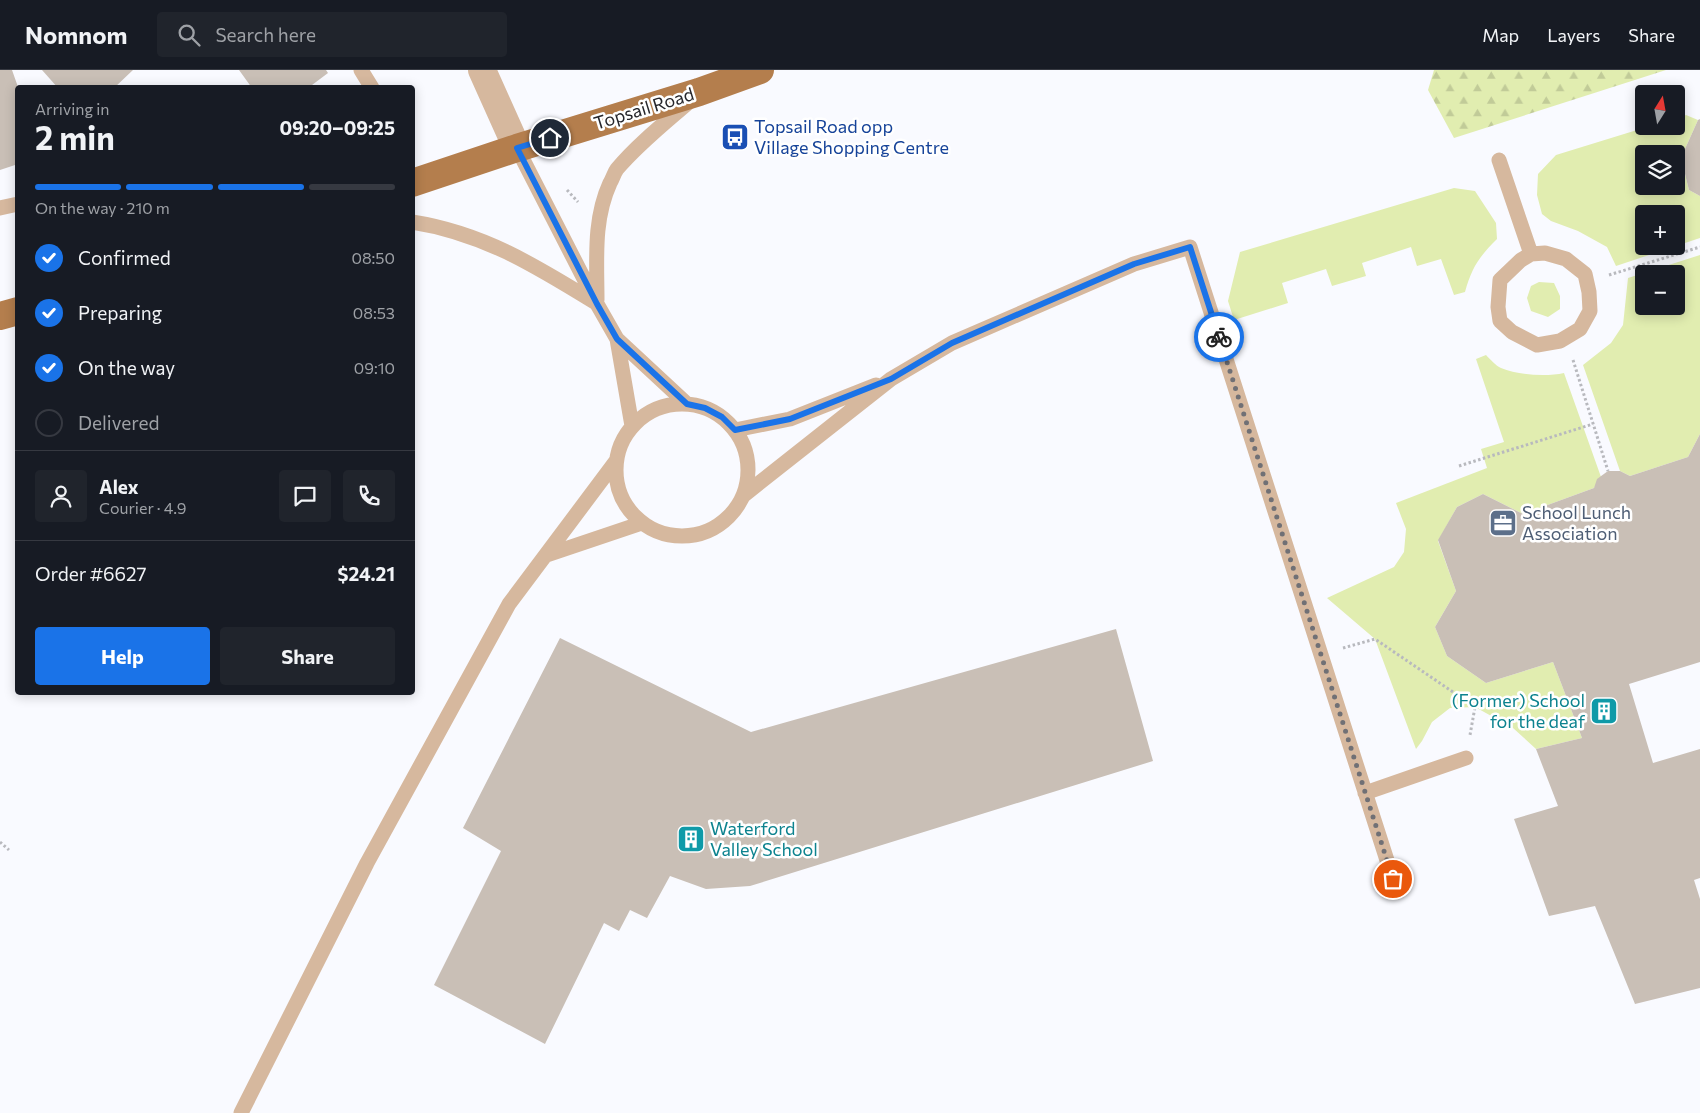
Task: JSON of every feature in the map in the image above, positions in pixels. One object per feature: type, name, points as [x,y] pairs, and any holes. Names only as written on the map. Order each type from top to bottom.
[{"type":"main road","name":"Topsail Road","points":[[415,182],[517,148],[699,92],[760,70]]},
{"type":"main road","points":[[0,316],[15,312]]},
{"type":"street","points":[[482,70],[517,148]]},
{"type":"lane","points":[[362,70],[370,85]]},
{"type":"lane","points":[[597,304],[596,242],[599,214],[616,171],[643,143],[699,92]]},
{"type":"lane","points":[[517,148],[617,339],[687,404]]},
{"type":"lane","points":[[1499,160],[1531,254]]},
{"type":"lane","points":[[0,208],[15,205]]},
{"type":"lane","points":[[415,222],[439,226],[478,238],[538,268],[597,304]]},
{"type":"lane","points":[[744,495],[891,379],[952,343],[1134,264],[1190,247],[1393,879]]},
{"type":"lane","points":[[1545,253],[1566,259],[1585,274],[1590,311],[1580,329],[1560,341],[1537,345],[1512,332],[1500,321],[1498,307],[1500,280],[1531,254],[1545,253]]},
{"type":"lane","points":[[617,339],[632,426]]},
{"type":"lane","points":[[735,430],[790,419],[891,379]]},
{"type":"lane","points":[[241,1113],[381,837],[509,604],[616,461],[622,443],[632,426],[648,413],[667,406],[687,404],[705,408],[722,417],[735,430],[744,445],[748,461],[748,478],[744,495],[735,511],[722,524],[707,532],[691,536],[674,536],[657,532],[642,524],[630,512],[621,496],[616,479],[616,461]]},
{"type":"lane","points":[[547,555],[642,524]]},
{"type":"lane","points":[[1365,793],[1466,758]]},
{"type":"path","points":[[563,186],[578,202]]},
{"type":"path","points":[[1587,281],[1700,247]]},
{"type":"path","points":[[1566,338],[1608,471]]},
{"type":"path","points":[[1459,466],[1593,424]]},
{"type":"path","points":[[1321,655],[1374,639],[1475,708],[1466,758]]},
{"type":"path","points":[[0,842],[9,850]]},
{"type":"green space","points":[[1434,70],[1666,70],[1454,138],[1428,90]]},
{"type":"green space","points":[[1686,115],[1698,120],[1685,149],[1685,145],[1635,145],[1635,195],[1685,195],[1685,174],[1689,190],[1700,196],[1700,238],[1685,243],[1685,205],[1635,205],[1635,255],[1649,255],[1616,266],[1607,247],[1578,231],[1551,221],[1542,214],[1537,195],[1538,174],[1556,155],[1635,131],[1635,135],[1685,135]]},
{"type":"green space","points":[[1454,188],[1475,191],[1496,223],[1497,239],[1485,251],[1477,263],[1465,292],[1454,295],[1441,259],[1417,266],[1411,247],[1362,263],[1366,276],[1332,286],[1326,269],[1282,283],[1288,303],[1234,320],[1228,301],[1240,252]]},
{"type":"green space","points":[[1700,255],[1700,434],[1688,457],[1630,476],[1620,471],[1583,365],[1611,343],[1623,325],[1628,278],[1635,276],[1635,315],[1685,315],[1685,265],[1669,265]]},
{"type":"green space","points":[[1539,282],[1554,283],[1560,296],[1560,309],[1548,317],[1531,311],[1527,298],[1531,286]]},
{"type":"green space","points":[[1486,355],[1499,367],[1515,372],[1541,375],[1564,373],[1601,477],[1594,488],[1523,514],[1483,494],[1457,507],[1438,541],[1456,591],[1435,627],[1447,656],[1486,683],[1553,662],[1582,738],[1536,749],[1513,728],[1475,707],[1450,708],[1432,722],[1416,749],[1375,639],[1327,598],[1394,567],[1404,552],[1406,529],[1396,503],[1487,468],[1481,449],[1504,442],[1476,359]]},
{"type":"building","points":[[0,70],[12,70],[17,85],[15,85],[15,165],[0,170]]},
{"type":"building","points":[[42,70],[133,70],[117,85],[55,85]]},
{"type":"building","points":[[239,70],[326,70],[328,73],[312,85],[250,85]]},
{"type":"building","points":[[1700,119],[1700,196],[1689,190],[1685,174],[1685,149]]},
{"type":"building","name":"(Former) School for the deaf","points":[[1700,434],[1700,662],[1629,684],[1653,763],[1700,749],[1700,878],[1694,880],[1700,899],[1700,988],[1635,1004],[1595,906],[1549,916],[1514,819],[1558,806],[1536,749],[1582,738],[1553,662],[1486,683],[1447,656],[1435,627],[1456,591],[1438,540],[1457,507],[1483,494],[1523,514],[1594,488],[1597,479],[1608,471],[1620,471],[1630,476],[1688,457]]},
{"type":"building","name":"Waterford Valley School","points":[[1116,629],[1153,761],[750,886],[706,889],[670,876],[647,918],[630,910],[619,931],[604,923],[545,1044],[434,985],[501,851],[463,828],[560,638],[751,732]]},
{"type":"way so far","points":[[1219,337],[1393,879]]},
{"type":"place","name":"Topsail Road opp Village Shopping Centre","points":[[735,137]]},
{"type":"place","name":"School Lunch Association","points":[[1503,523]]},
{"type":"place","name":"(Former) School for the deaf","points":[[1604,711]]},
{"type":"place","name":"Waterford Valley School","points":[[691,839]]},
{"type":"route","points":[[550,138],[517,148],[617,339],[687,404],[705,408],[722,417],[735,430],[790,419],[891,379],[952,343],[1134,264],[1190,247],[1219,337]]}]
